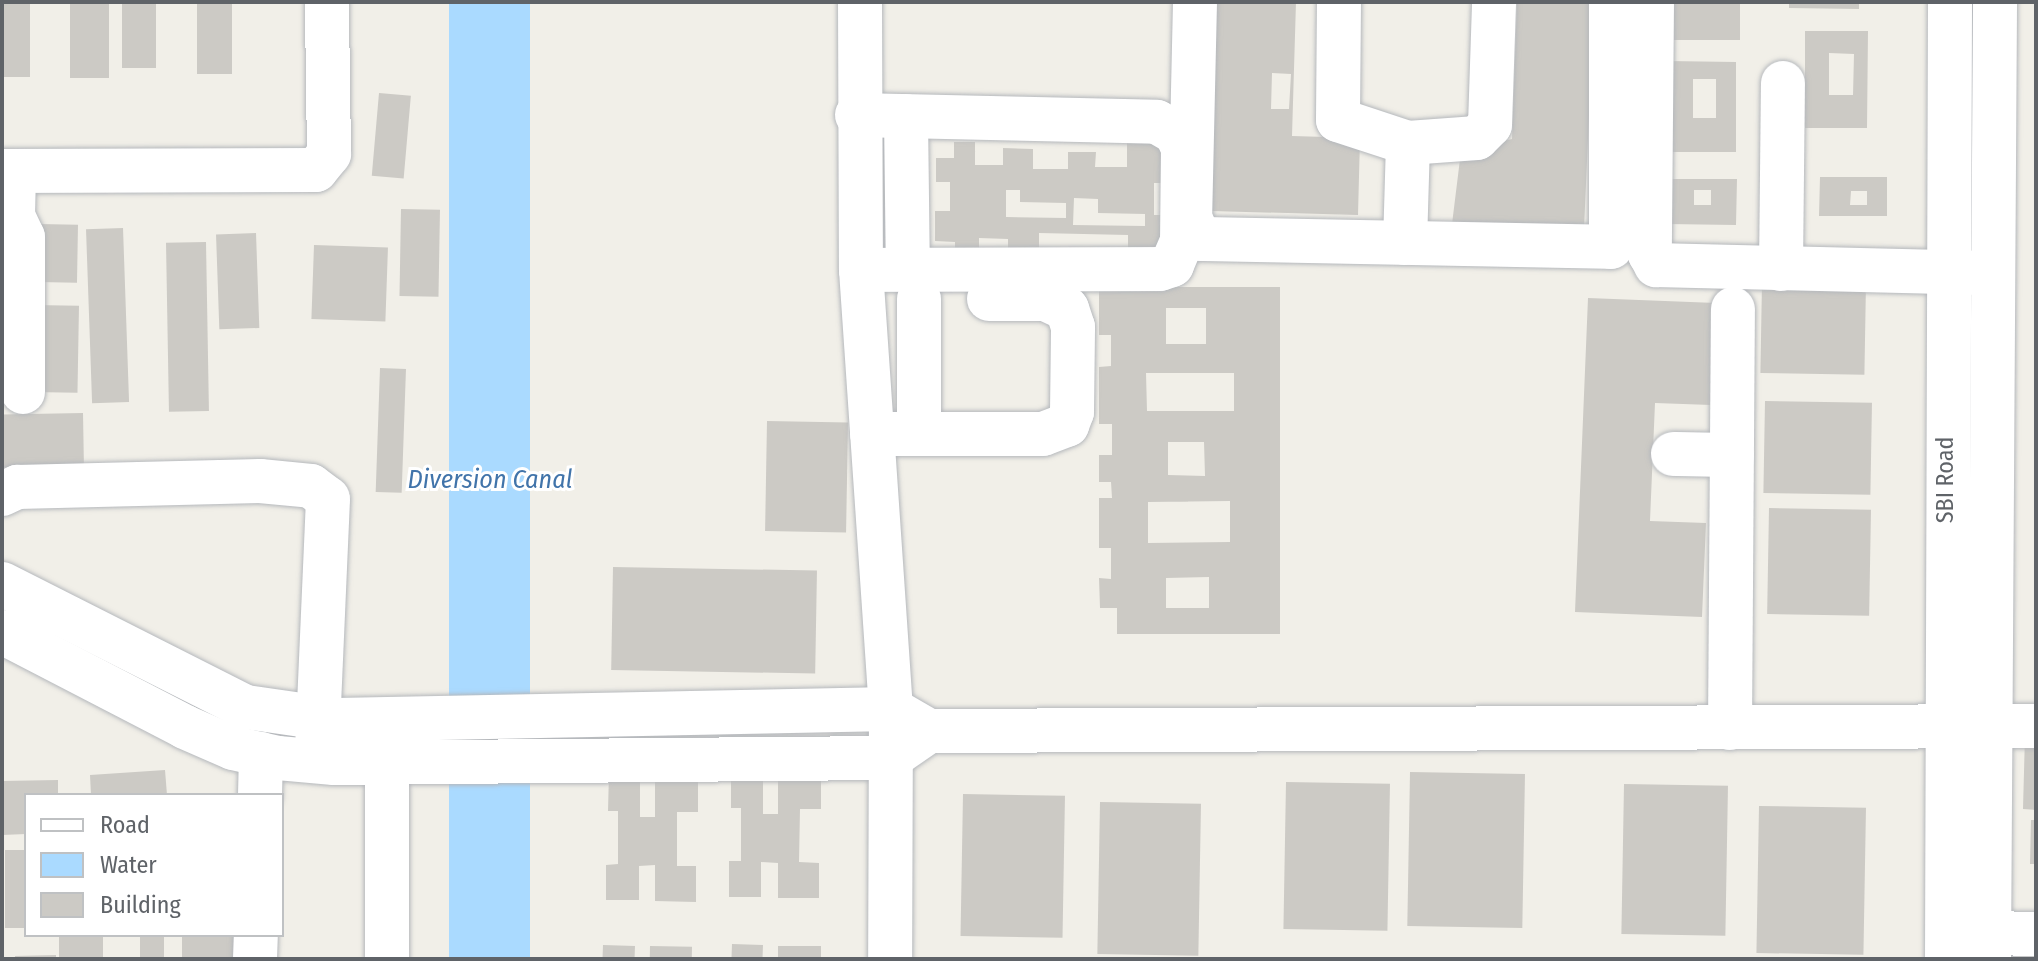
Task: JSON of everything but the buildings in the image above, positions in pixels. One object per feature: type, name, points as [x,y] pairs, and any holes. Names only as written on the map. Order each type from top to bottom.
[{"type":"street","points":[[23,392],[23,237],[13,216],[8,172],[316,170],[329,154],[327,2]]},
{"type":"street","points":[[860,2],[857,115],[862,285],[891,709],[890,959]]},
{"type":"street","points":[[1195,2],[1190,218],[1200,239],[1611,247],[1611,2]]},
{"type":"street","points":[[1339,2],[1338,120],[1408,143],[1477,138],[1490,125],[1494,2]]},
{"type":"street","points":[[1652,2],[1650,254],[1663,266],[1993,274]]},
{"type":"street","name":"SBI Road","points":[[1947,959],[1946,272],[1950,2]]},
{"type":"street","name":"SBI Road","points":[[1989,946],[1995,2]]},
{"type":"street","points":[[1781,269],[1783,83]]},
{"type":"street","points":[[857,115],[1157,122],[1176,133],[1183,148],[1182,241],[1172,265],[1160,269],[862,285]]},
{"type":"street","points":[[906,116],[919,434]]},
{"type":"street","points":[[1405,243],[1408,143]]},
{"type":"street","points":[[872,434],[1058,431],[1072,412],[1073,327],[1067,309],[1046,299],[914,284]]},
{"type":"street","points":[[1730,728],[1733,309]]},
{"type":"street","points":[[1673,454],[1732,455]]},
{"type":"street","points":[[2,494],[17,487],[260,481],[311,486],[328,499],[316,761]]},
{"type":"street","points":[[2,584],[246,707],[319,718],[575,718],[891,709],[929,731],[2036,726]]},
{"type":"street","points":[[2,632],[185,727],[260,774],[316,761],[890,758],[929,731]]},
{"type":"street","points":[[387,959],[400,762]]},
{"type":"street","points":[[1989,946],[2036,934]]},
{"type":"street","points":[[255,959],[256,937]]},
{"type":"water","name":"Diversion Canal","points":[[449,2],[530,2],[530,959],[449,959]]}]
